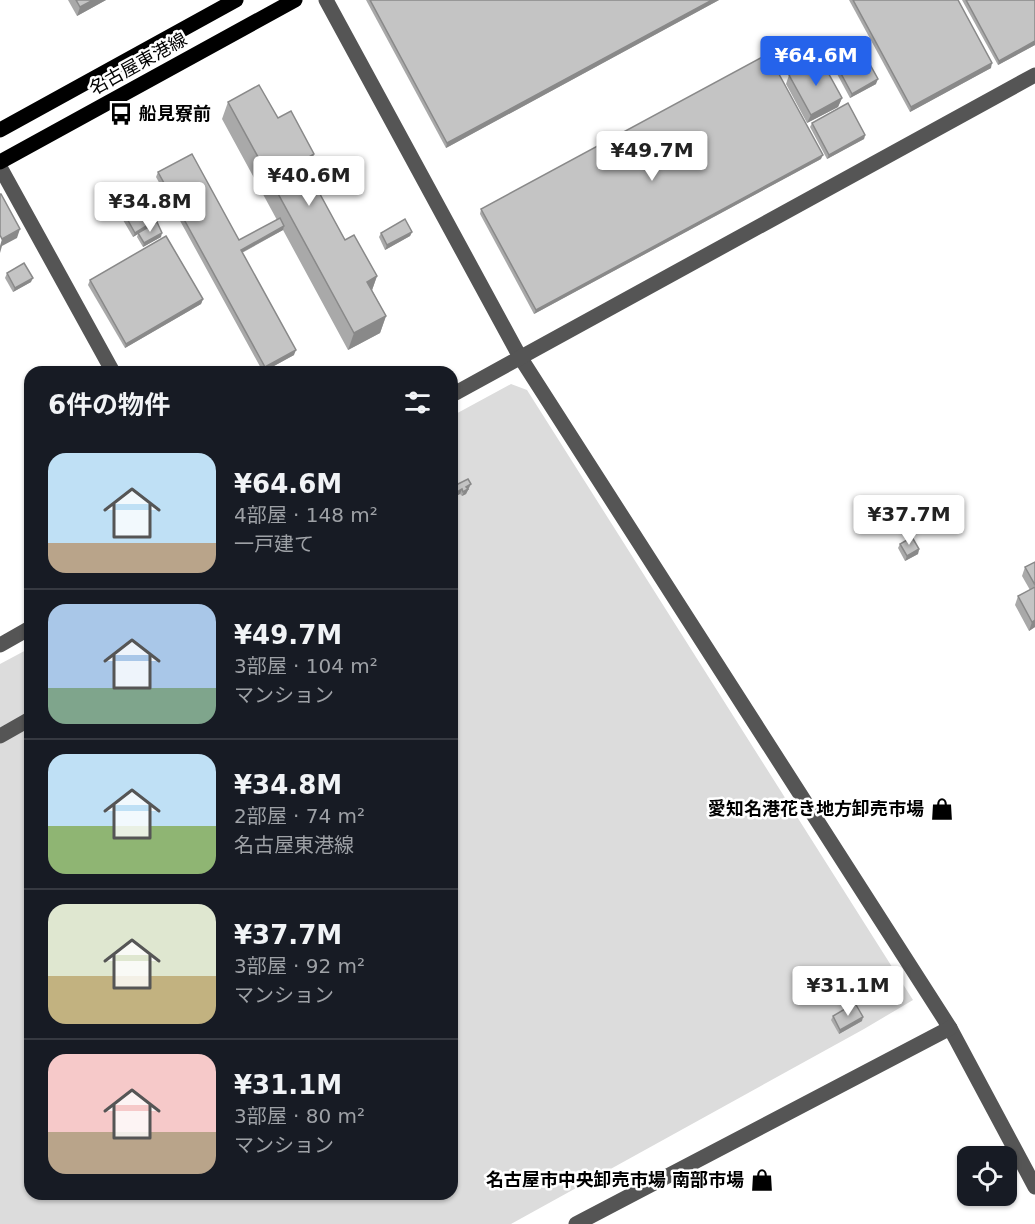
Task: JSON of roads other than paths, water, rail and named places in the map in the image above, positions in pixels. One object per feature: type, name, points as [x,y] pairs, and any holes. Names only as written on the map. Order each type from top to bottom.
[{"type":"main road","name":"名古屋東港線","points":[[0,130],[236,0]]},
{"type":"main road","name":"名古屋東港線","points":[[0,164],[295,0]]},
{"type":"street","points":[[327,0],[520,357],[950,1028],[1035,1186]]},
{"type":"street","points":[[458,391],[1035,75]]},
{"type":"street","points":[[0,164],[110,366]]},
{"type":"street","points":[[0,645],[24,631]]},
{"type":"street","points":[[0,736],[24,722]]},
{"type":"street","points":[[576,1224],[950,1028]]},
{"type":"place","name":"船見寮前","points":[[121,114]]},
{"type":"place","name":"愛知名港花き地方卸売市場","points":[[942,809]]},
{"type":"place","name":"名古屋市中央卸売市場 南部市場","points":[[762,1180]]}]
